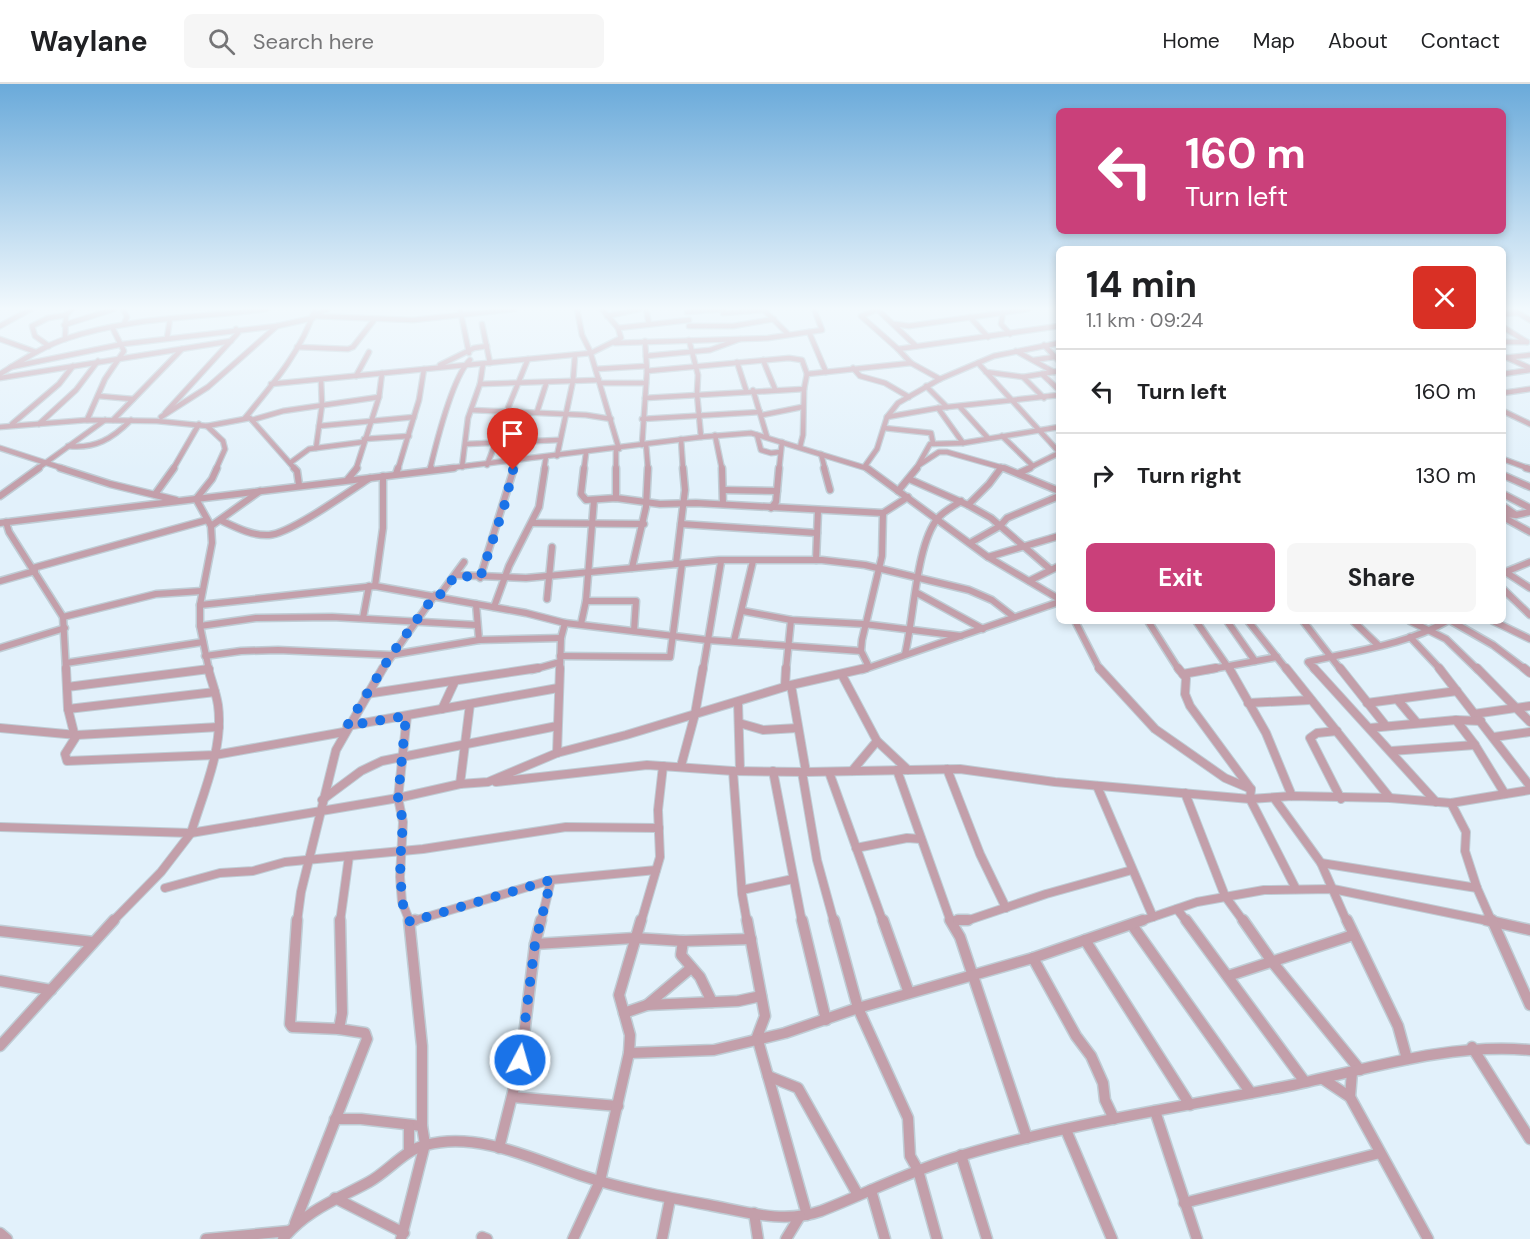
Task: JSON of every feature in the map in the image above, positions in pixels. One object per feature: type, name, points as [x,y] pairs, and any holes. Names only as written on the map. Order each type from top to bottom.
[{"type":"street","points":[[0,376],[19,363]]},
{"type":"street","points":[[11,368],[35,363]]},
{"type":"street","points":[[0,376],[89,363]]},
{"type":"street","points":[[39,424],[76,390],[97,363]]},
{"type":"street","points":[[87,420],[93,411],[105,379],[116,363]]},
{"type":"street","points":[[113,420],[168,363]]},
{"type":"street","points":[[159,419],[211,363]]},
{"type":"street","points":[[159,419],[194,397],[237,363]]},
{"type":"street","points":[[249,419],[286,363]]},
{"type":"street","points":[[356,376],[363,363]]},
{"type":"street","points":[[432,368],[446,363]]},
{"type":"street","points":[[430,470],[434,448],[463,366],[467,363]]},
{"type":"street","points":[[462,466],[471,410],[480,384],[483,363]]},
{"type":"street","points":[[272,384],[490,363]]},
{"type":"street","points":[[487,465],[502,426],[512,418],[509,406],[527,363]]},
{"type":"street","points":[[557,456],[558,440],[572,383],[574,363]]},
{"type":"street","points":[[594,363],[618,449],[616,498]]},
{"type":"street","points":[[632,568],[644,524],[647,502],[649,466],[642,419],[646,363]]},
{"type":"street","points":[[694,363],[698,380],[697,394],[702,436]]},
{"type":"street","points":[[596,369],[646,369],[728,363]]},
{"type":"street","points":[[737,363],[761,413],[767,437]]},
{"type":"street","points":[[764,363],[775,389]]},
{"type":"street","points":[[800,447],[803,428],[800,410],[807,374],[802,363]]},
{"type":"street","points":[[822,363],[826,372]]},
{"type":"street","points":[[807,374],[911,363],[940,379]]},
{"type":"street","points":[[981,368],[987,363]]},
{"type":"street","points":[[1039,363],[1056,372]]},
{"type":"street","points":[[10,426],[59,384],[73,366]]},
{"type":"street","points":[[865,466],[877,449],[891,409],[940,379],[972,366],[1023,377],[1056,372]]},
{"type":"street","points":[[853,368],[860,376],[882,382],[909,397]]},
{"type":"street","points":[[981,368],[1056,449]]},
{"type":"street","points":[[396,474],[409,436],[424,369]]},
{"type":"street","points":[[1506,373],[1530,369]]},
{"type":"street","points":[[348,479],[356,469],[370,419],[379,397],[382,373]]},
{"type":"street","points":[[1042,374],[1056,387]]},
{"type":"street","points":[[1023,377],[1044,398]]},
{"type":"street","points":[[316,448],[322,405],[321,380]]},
{"type":"street","points":[[480,384],[646,383]]},
{"type":"street","points":[[537,412],[546,384]]},
{"type":"street","points":[[926,387],[947,407]]},
{"type":"street","points":[[645,395],[804,389]]},
{"type":"street","points":[[1506,392],[1530,389]]},
{"type":"street","points":[[98,396],[133,399]]},
{"type":"street","points":[[887,417],[938,408],[1056,396]]},
{"type":"street","points":[[0,427],[87,420],[159,419],[207,426],[283,411],[379,397]]},
{"type":"street","points":[[960,406],[988,438]]},
{"type":"street","points":[[938,408],[963,443]]},
{"type":"street","points":[[471,410],[510,410],[611,419]]},
{"type":"street","points":[[642,419],[800,410]]},
{"type":"street","points":[[1506,412],[1528,421]]},
{"type":"street","points":[[319,426],[370,419],[414,417]]},
{"type":"street","points":[[249,419],[297,471],[299,485]]},
{"type":"street","points":[[0,496],[105,420]]},
{"type":"street","points":[[68,446],[84,449],[101,443],[116,435],[131,420]]},
{"type":"street","points":[[156,493],[166,481],[199,424]]},
{"type":"street","points":[[196,499],[212,479],[225,449],[223,441],[207,426]]},
{"type":"street","points":[[898,491],[919,465],[927,446],[933,443],[963,443],[1056,427]]},
{"type":"street","points":[[884,428],[931,433],[933,443]]},
{"type":"street","points":[[558,688],[215,755],[67,761],[65,754],[75,734],[68,709],[63,618],[3,523],[348,479],[487,465],[702,436],[743,433],[782,441],[865,466],[988,556],[1056,598]]},
{"type":"street","points":[[715,435],[722,465],[723,504]]},
{"type":"street","points":[[757,435],[761,450],[771,453],[780,452]]},
{"type":"street","points":[[290,463],[304,451],[316,448],[409,436]]},
{"type":"street","points":[[1002,436],[1033,466]]},
{"type":"street","points":[[466,444],[558,440]]},
{"type":"street","points":[[366,694],[531,670],[560,659],[671,656],[686,486],[681,440]]},
{"type":"street","points":[[771,508],[776,500],[782,441]]},
{"type":"street","points":[[0,448],[110,484],[179,500]]},
{"type":"street","points":[[919,465],[945,451],[1001,467],[1056,490]]},
{"type":"street","points":[[586,453],[581,494],[586,500],[616,498],[647,502],[883,513],[908,497]]},
{"type":"street","points":[[821,454],[830,490]]},
{"type":"street","points":[[1018,473],[1056,454]]},
{"type":"street","points":[[494,607],[524,534],[539,507],[546,458]]},
{"type":"street","points":[[1506,460],[1530,469]]},
{"type":"street","points":[[480,578],[516,461]]},
{"type":"street","points":[[1506,474],[1511,462]]},
{"type":"street","points":[[968,505],[989,484],[1001,467]]},
{"type":"street","points":[[363,618],[372,586],[383,528],[383,476]]},
{"type":"street","points":[[1506,476],[1530,487]]},
{"type":"street","points":[[220,520],[255,535],[278,534],[331,504],[371,477]]},
{"type":"street","points":[[909,480],[968,505],[1000,526],[1050,569]]},
{"type":"street","points":[[724,490],[777,491]]},
{"type":"street","points":[[0,581],[220,520],[261,491]]},
{"type":"street","points":[[1506,496],[1530,510]]},
{"type":"street","points":[[970,543],[1000,526],[1007,518],[1056,497]]},
{"type":"street","points":[[0,1046],[93,942],[161,872],[191,833],[215,755],[219,728],[215,692],[200,626],[202,591],[212,543],[209,523],[196,499]]},
{"type":"street","points":[[581,624],[586,601],[594,500]]},
{"type":"street","points":[[776,500],[786,509]]},
{"type":"street","points":[[905,654],[927,542],[938,518],[961,501]]},
{"type":"street","points":[[1506,508],[1516,514]]},
{"type":"street","points":[[1506,515],[1530,510]]},
{"type":"street","points":[[816,560],[818,511]]},
{"type":"street","points":[[869,667],[861,651],[864,624],[883,548],[883,513]]},
{"type":"street","points":[[1506,517],[1530,532]]},
{"type":"street","points":[[532,523],[644,524]]},
{"type":"street","points":[[681,524],[818,533]]},
{"type":"street","points":[[988,556],[1056,537]]},
{"type":"street","points":[[547,599],[552,547]]},
{"type":"street","points":[[456,575],[505,579],[588,574],[679,564],[816,560],[879,567],[920,579],[964,588],[994,600],[1014,617]]},
{"type":"street","points":[[734,641],[743,611],[753,561]]},
{"type":"street","points":[[289,1231],[367,1039],[365,1033],[339,1029],[292,1027],[289,1020],[298,907],[322,800],[336,750],[366,694],[414,622],[456,575],[464,562]]},
{"type":"street","points":[[681,766],[696,714],[721,562]]},
{"type":"street","points":[[1506,569],[1527,563],[1530,569]]},
{"type":"street","points":[[1029,581],[1056,567]]},
{"type":"street","points":[[1506,571],[1530,588]]},
{"type":"street","points":[[200,605],[372,586],[437,596],[565,623],[674,634],[707,640],[861,651]]},
{"type":"street","points":[[63,618],[156,594],[202,591]]},
{"type":"street","points":[[1506,592],[1530,615]]},
{"type":"street","points":[[917,593],[983,629]]},
{"type":"street","points":[[586,601],[636,601],[634,631]]},
{"type":"street","points":[[488,782],[557,753],[738,702],[788,685],[842,675],[869,667],[964,636],[1056,601]]},
{"type":"street","points":[[476,604],[479,640]]},
{"type":"street","points":[[743,611],[791,620],[910,628],[964,636]]},
{"type":"street","points":[[200,626],[277,617],[363,618],[477,626]]},
{"type":"street","points":[[791,620],[787,645],[788,685],[798,728],[815,850],[858,1008],[906,1113],[910,1156],[918,1170],[937,1239]]},
{"type":"street","points":[[557,753],[561,638],[565,623]]},
{"type":"street","points":[[1077,624],[1102,674],[1155,729],[1225,778],[1251,789]]},
{"type":"street","points":[[1150,624],[1169,657],[1183,674],[1187,686],[1186,699],[1190,706],[1251,789],[1250,799],[1296,889]]},
{"type":"street","points":[[1198,624],[1228,666],[1266,733],[1292,796]]},
{"type":"street","points":[[1229,624],[1255,661]]},
{"type":"street","points":[[1250,624],[1390,798]]},
{"type":"street","points":[[1305,624],[1386,726]]},
{"type":"street","points":[[1356,624],[1378,645]]},
{"type":"street","points":[[1416,624],[1458,649],[1530,722]]},
{"type":"street","points":[[1436,802],[1308,662],[1410,638],[1443,624]]},
{"type":"street","points":[[1454,624],[1528,669]]},
{"type":"street","points":[[1498,624],[1519,636],[1530,639]]},
{"type":"street","points":[[0,648],[64,628]]},
{"type":"street","points":[[205,656],[241,651],[278,650],[391,655],[479,640],[561,638]]},
{"type":"street","points":[[0,827],[191,833],[398,798],[460,784],[631,766],[804,772],[947,769],[1096,786],[1250,799],[1292,796],[1341,799],[1390,798],[1451,803],[1530,788],[1494,737],[1426,652],[1410,638]]},
{"type":"street","points":[[66,663],[203,642]]},
{"type":"street","points":[[1183,674],[1277,657]]},
{"type":"street","points":[[68,687],[209,669]]},
{"type":"street","points":[[842,675],[878,741],[908,770]]},
{"type":"street","points":[[442,709],[455,681]]},
{"type":"street","points":[[1367,703],[1457,691]]},
{"type":"street","points":[[68,709],[215,692]]},
{"type":"street","points":[[1397,699],[1417,723]]},
{"type":"street","points":[[1248,703],[1311,700]]},
{"type":"street","points":[[738,702],[736,771],[742,890],[765,1016],[758,1040],[804,1216]]},
{"type":"street","points":[[460,784],[470,704]]},
{"type":"street","points":[[1474,714],[1530,706]]},
{"type":"street","points":[[335,1198],[403,1236],[425,1144],[422,1126],[422,1046],[416,960],[410,922],[402,902],[403,822],[398,798],[406,716]]},
{"type":"street","points":[[1370,728],[1456,720],[1481,721]]},
{"type":"street","points":[[1456,720],[1475,745],[1505,794]]},
{"type":"street","points":[[739,723],[763,730],[798,728]]},
{"type":"street","points":[[322,800],[361,771],[401,755],[557,726]]},
{"type":"street","points":[[0,728],[75,734],[219,728]]},
{"type":"street","points":[[1337,731],[1317,734],[1310,738],[1341,799]]},
{"type":"street","points":[[1494,737],[1530,732]]},
{"type":"street","points":[[852,771],[878,741]]},
{"type":"street","points":[[1391,751],[1475,745]]},
{"type":"street","points":[[573,1239],[600,1181],[629,1053],[630,1035],[619,995],[660,857],[658,810],[663,766]]},
{"type":"street","points":[[947,769],[980,855],[1006,908]]},
{"type":"street","points":[[897,770],[950,920],[960,937],[1027,1138]]},
{"type":"street","points":[[773,771],[793,879],[826,1020]]},
{"type":"street","points":[[829,772],[909,993]]},
{"type":"street","points":[[1096,786],[1153,917]]},
{"type":"street","points":[[1185,793],[1225,896],[1356,1071]]},
{"type":"street","points":[[1274,798],[1321,863],[1353,935],[1398,1026],[1407,1059]]},
{"type":"street","points":[[1451,803],[1466,832],[1466,851],[1477,888],[1530,1005]]},
{"type":"street","points":[[165,888],[220,873],[253,871],[285,862],[401,851],[566,827],[659,828]]},
{"type":"street","points":[[856,848],[907,838],[921,839]]},
{"type":"street","points":[[339,1029],[342,1013],[340,924],[349,856]]},
{"type":"street","points":[[1321,863],[1477,888]]},
{"type":"street","points":[[410,922],[551,880],[656,870]]},
{"type":"street","points":[[950,920],[966,921],[1046,894],[1132,870]]},
{"type":"street","points":[[742,890],[793,879]]},
{"type":"street","points":[[499,1148],[520,1060],[535,944],[551,880]]},
{"type":"street","points":[[629,1053],[714,1050],[758,1040],[1033,957],[1178,909],[1225,896],[1264,890],[1333,889],[1530,930]]},
{"type":"street","points":[[1178,909],[1305,1082]]},
{"type":"street","points":[[960,937],[966,921]]},
{"type":"street","points":[[1132,925],[1251,1093]]},
{"type":"street","points":[[0,931],[93,942]]},
{"type":"street","points":[[1228,976],[1274,963],[1353,935]]},
{"type":"street","points":[[535,944],[635,938],[683,941],[752,939]]},
{"type":"street","points":[[1085,940],[1190,1105]]},
{"type":"street","points":[[683,941],[681,955],[703,982],[712,1002]]},
{"type":"street","points":[[1033,957],[1071,1027],[1086,1047],[1103,1083],[1105,1100],[1114,1119]]},
{"type":"street","points":[[647,1005],[691,968]]},
{"type":"street","points":[[0,981],[51,990]]},
{"type":"street","points":[[624,1013],[647,1005],[738,1001],[761,996]]},
{"type":"street","points":[[1472,1047],[1530,1139]]},
{"type":"street","points":[[206,1239],[289,1231],[335,1198],[381,1176],[398,1159],[425,1144],[469,1142],[499,1148],[600,1181],[670,1198],[754,1214],[804,1216],[918,1170],[961,1155],[1027,1138],[1472,1047],[1530,1050]]},
{"type":"street","points":[[1350,1097],[1356,1071]]},
{"type":"street","points":[[768,1076],[798,1088],[858,1195]]},
{"type":"street","points":[[1323,1078],[1350,1097],[1428,1239]]},
{"type":"street","points":[[512,1097],[618,1106]]},
{"type":"street","points":[[1155,1111],[1197,1239]]},
{"type":"street","points":[[335,1119],[361,1119],[422,1126]]},
{"type":"street","points":[[409,1126],[409,1152]]},
{"type":"street","points":[[1066,1130],[1112,1239]]},
{"type":"street","points":[[1184,1203],[1380,1153]]},
{"type":"street","points":[[961,1155],[987,1239]]},
{"type":"street","points":[[871,1190],[885,1239]]},
{"type":"street","points":[[662,1239],[670,1198]]},
{"type":"street","points":[[754,1214],[758,1239]]},
{"type":"street","points":[[786,1239],[804,1216]]},
{"type":"street","points":[[0,1233],[7,1239]]},
{"type":"route","points":[[513,470],[504,507],[480,578],[456,575],[439,596],[435,595],[407,631],[347,726],[406,716],[398,798],[403,822],[400,863],[402,902],[410,922],[551,880],[535,944],[520,1060]]}]
